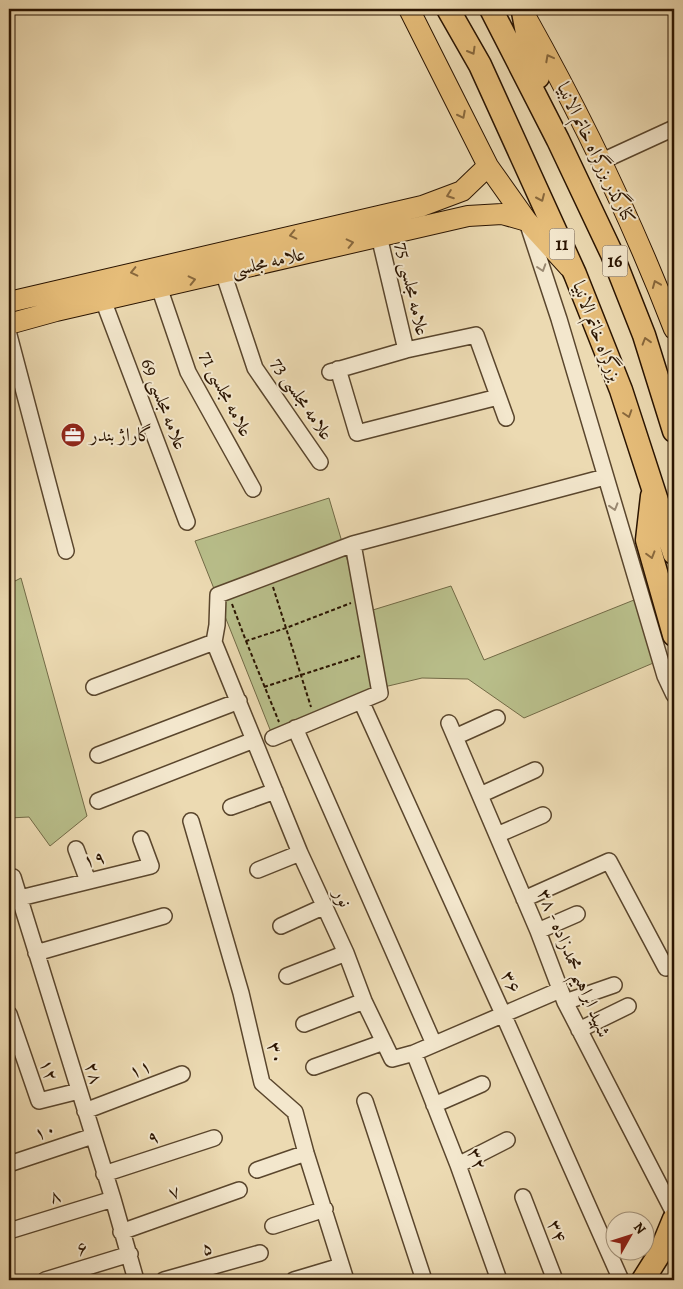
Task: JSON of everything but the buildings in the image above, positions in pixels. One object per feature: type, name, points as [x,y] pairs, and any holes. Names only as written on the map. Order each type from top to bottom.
[{"type":"highway","name":"بزرگراه خاتم الانبیا","points":[[448,9],[480,65],[575,274],[620,390],[674,554]]},
{"type":"highway","name":"16","points":[[491,9],[558,140],[612,254],[644,335],[674,431]]},
{"type":"highway","points":[[522,10],[530,54],[558,140]]},
{"type":"highway","name":"16","points":[[660,388],[674,411]]},
{"type":"highway","points":[[652,490],[647,540],[674,635]]},
{"type":"highway","points":[[643,1280],[660,1253],[674,1219]]},
{"type":"main road","points":[[409,9],[488,166],[527,221],[575,274]]},
{"type":"main road","name":"کنارگذر بزرگراه خاتم الانبیا","points":[[522,10],[551,62],[636,234],[674,329]]},
{"type":"main road","name":"علامه مجلسی","points":[[9,302],[422,206],[462,191],[488,166]]},
{"type":"main road","points":[[407,209],[416,215],[418,220],[411,229]]},
{"type":"main road","name":"علامه مجلسی","points":[[9,324],[56,311],[468,216],[502,214],[527,221]]},
{"type":"main road","points":[[51,291],[56,311]]},
{"type":"street","points":[[600,162],[674,128]]},
{"type":"street","points":[[527,221],[559,319],[665,676],[674,695]]},
{"type":"street","name":"علامه مجلسی 75","points":[[379,236],[406,350]]},
{"type":"street","name":"علامه مجلسی 73","points":[[223,272],[255,368],[320,462]]},
{"type":"street","name":"علامه مجلسی 71","points":[[159,287],[188,372],[253,489]]},
{"type":"street","name":"علامه مجلسی 69","points":[[104,300],[187,522]]},
{"type":"street","points":[[9,335],[66,551]]},
{"type":"street","points":[[498,397],[356,433],[334,371],[406,350],[476,335],[506,418]]},
{"type":"street","points":[[94,688],[214,642],[218,625],[218,595],[227,591],[353,544],[606,477]]},
{"type":"street","points":[[353,544],[380,694],[284,733],[434,1044]]},
{"type":"street","name":"نور","points":[[214,642],[300,853],[346,953],[364,1001],[392,1059],[414,1053],[504,1015],[563,996],[614,985]]},
{"type":"street","points":[[98,755],[239,701]]},
{"type":"street","name":"۳۶","points":[[361,701],[504,1015],[621,1280]]},
{"type":"street","points":[[456,737],[497,718]]},
{"type":"street","name":"شهید ابراهیم محمدزاده - ۳۸","points":[[449,722],[538,931],[563,996],[674,1213]]},
{"type":"street","points":[[98,801],[254,740]]},
{"type":"street","points":[[480,795],[535,770]]},
{"type":"street","points":[[231,807],[275,791]]},
{"type":"street","points":[[497,835],[543,815]]},
{"type":"street","name":"۳۰","points":[[191,821],[241,993],[262,1083],[296,1112],[306,1153],[344,1273]]},
{"type":"street","name":"۱۹","points":[[20,898],[151,866],[141,840]]},
{"type":"street","points":[[76,849],[88,881]]},
{"type":"street","points":[[258,870],[300,853]]},
{"type":"street","points":[[524,898],[609,861],[666,968]]},
{"type":"street","name":"۲۸","points":[[14,877],[78,1091],[113,1199],[121,1232],[130,1254],[136,1280]]},
{"type":"street","points":[[281,926],[324,906]]},
{"type":"street","points":[[538,931],[578,914]]},
{"type":"street","points":[[36,953],[164,916]]},
{"type":"street","points":[[287,976],[346,953]]},
{"type":"street","points":[[304,1024],[364,1001]]},
{"type":"street","points":[[579,1030],[628,1006]]},
{"type":"street","name":"۱۲","points":[[9,1014],[39,1101],[78,1091]]},
{"type":"street","points":[[314,1067],[384,1042]]},
{"type":"street","name":"۳۲","points":[[414,1053],[458,1166],[499,1280]]},
{"type":"street","name":"۱۱","points":[[85,1112],[182,1074]]},
{"type":"street","points":[[434,1105],[482,1084]]},
{"type":"street","points":[[365,1101],[424,1280]]},
{"type":"street","name":"۱۰","points":[[9,1164],[93,1136]]},
{"type":"street","name":"۹","points":[[104,1174],[214,1138]]},
{"type":"street","points":[[458,1166],[507,1140]]},
{"type":"street","points":[[258,1170],[306,1153]]},
{"type":"street","name":"۷","points":[[121,1232],[239,1190]]},
{"type":"street","name":"۳۴","points":[[522,1197],[555,1280]]},
{"type":"street","name":"۸","points":[[9,1232],[113,1199]]},
{"type":"street","points":[[273,1226],[325,1209]]},
{"type":"street","name":"۵","points":[[164,1280],[260,1253]]},
{"type":"street","name":"۶","points":[[46,1280],[130,1254]]},
{"type":"street","points":[[294,1280],[344,1273]]},
{"type":"path","points":[[269,576],[316,720]]},
{"type":"path","points":[[227,591],[284,733]]},
{"type":"path","points":[[246,641],[286,628],[363,598]]},
{"type":"path","points":[[264,687],[372,652]]},
{"type":"green space","points":[[329,498],[363,613],[451,586],[484,660],[639,598],[658,661],[524,718],[468,679],[422,678],[384,687],[271,732],[195,541]]},
{"type":"green space","points":[[21,578],[87,816],[50,846],[29,817],[9,818],[9,584]]},
{"type":"place","name":"گاراژ بندر","points":[[73,435]]}]
